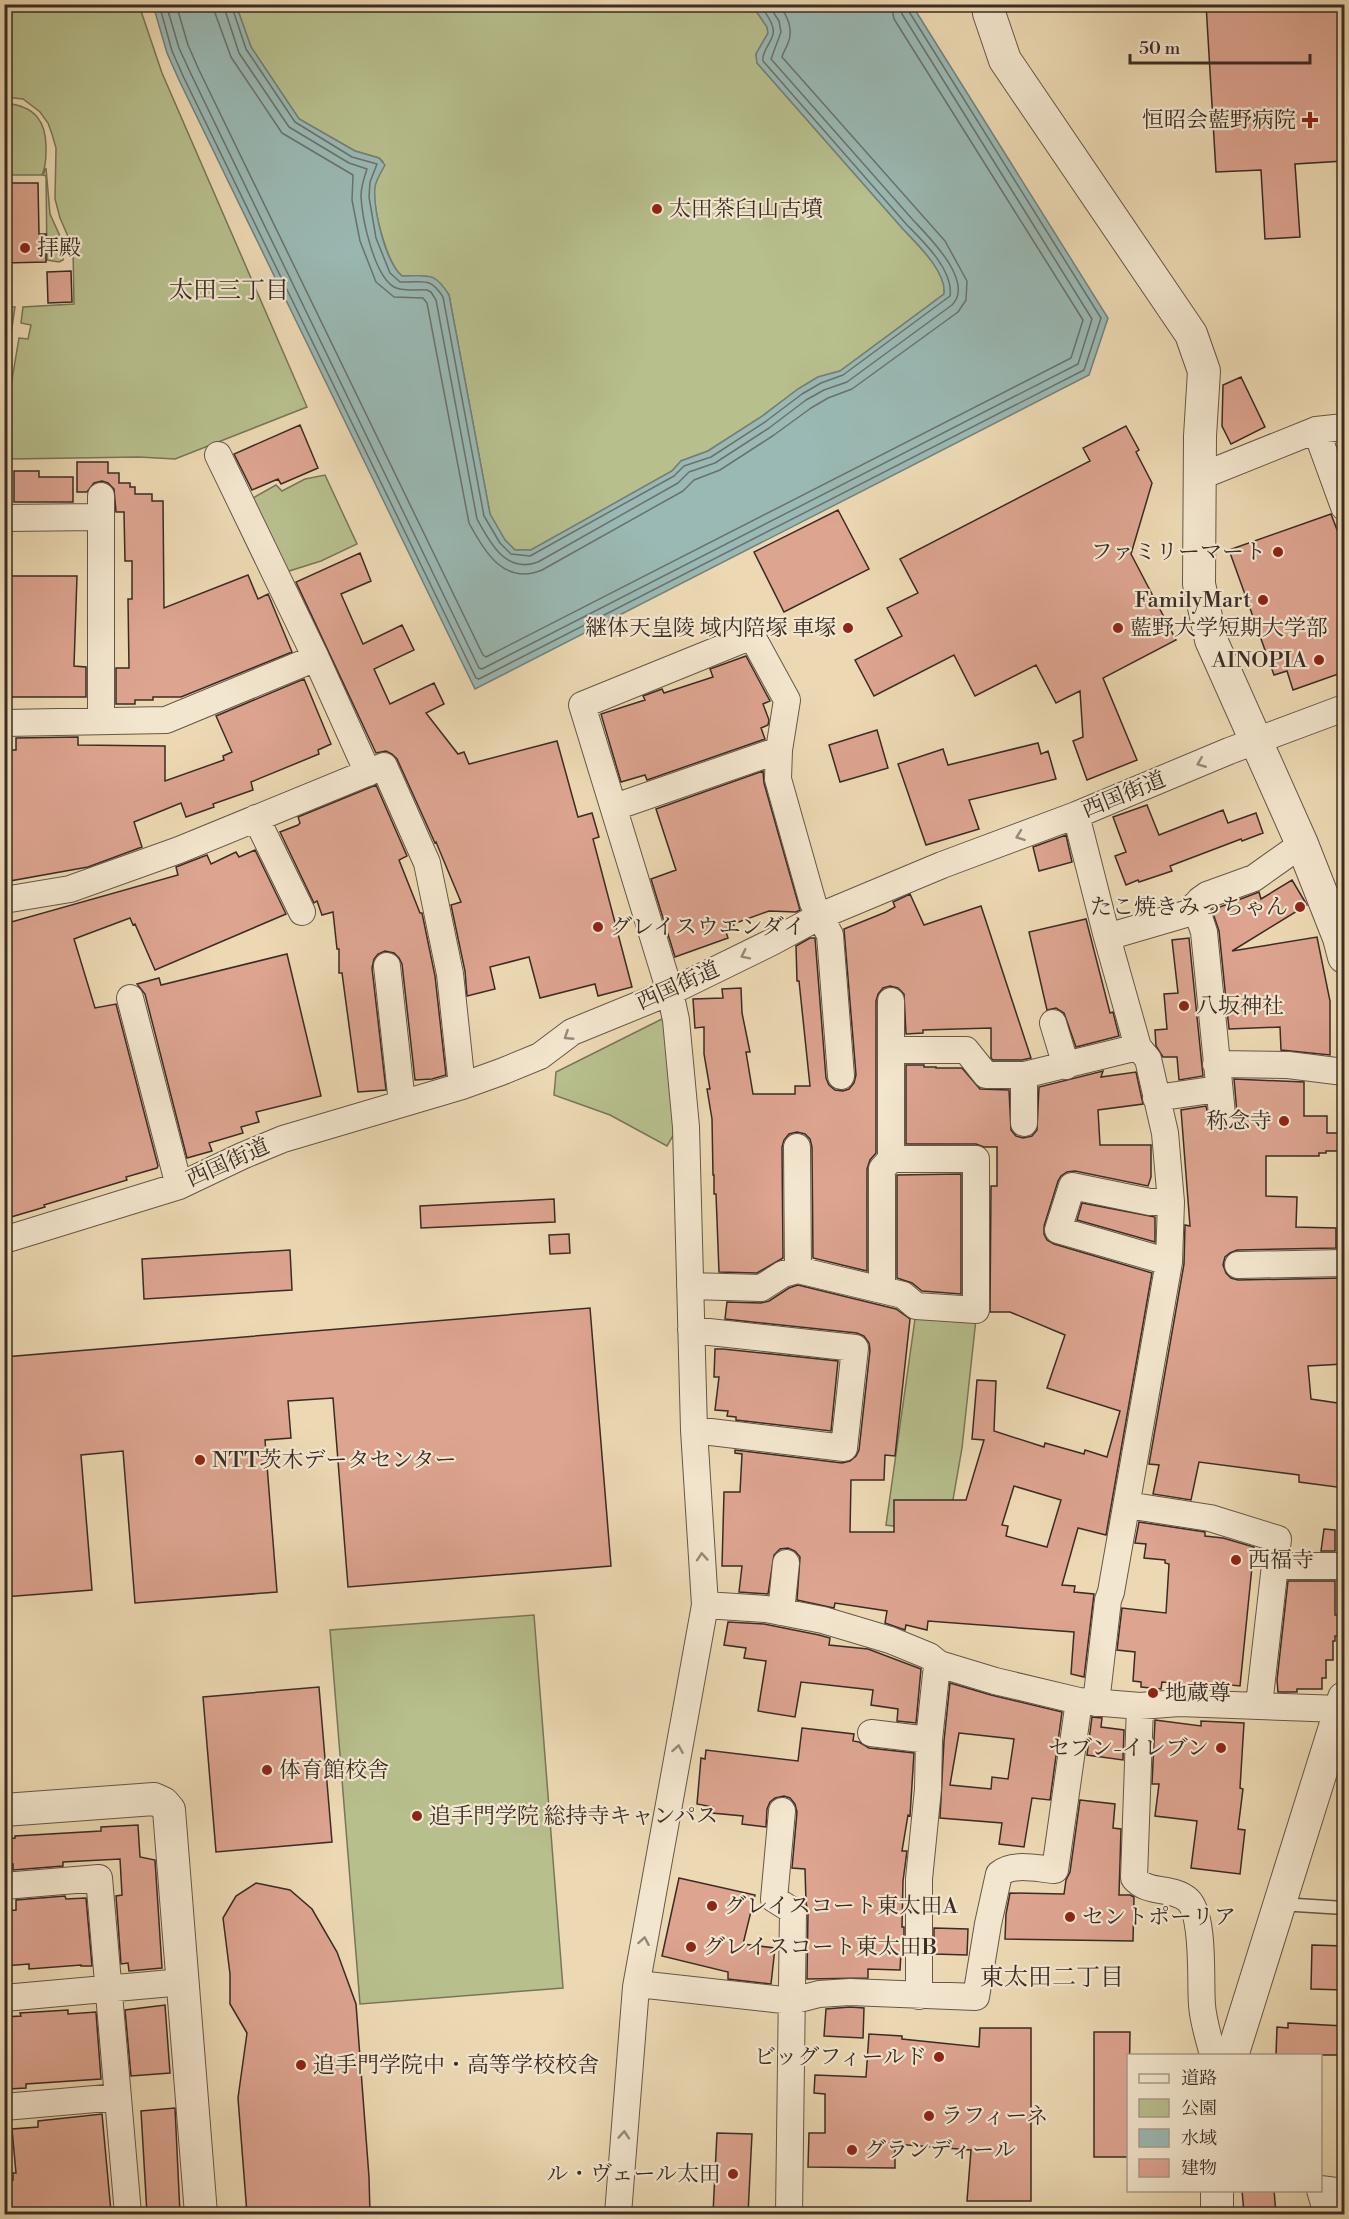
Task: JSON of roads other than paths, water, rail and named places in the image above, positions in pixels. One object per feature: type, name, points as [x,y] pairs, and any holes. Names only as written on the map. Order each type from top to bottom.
[{"type":"street","points":[[988,4],[988,14],[1005,60],[1191,334],[1204,370],[1198,584],[1203,610],[1211,640],[1302,844],[1339,938],[1344,957]]},
{"type":"street","points":[[1200,477],[1316,430],[1344,427]]},
{"type":"street","points":[[1316,430],[1344,507]]},
{"type":"street","points":[[218,455],[316,658],[368,773]]},
{"type":"street","points":[[4,518],[101,507],[101,721]]},
{"type":"street","points":[[618,2214],[636,1987],[705,1605],[694,1430],[686,1127],[676,1020],[670,992],[615,807],[582,705],[752,636],[787,700],[779,750],[778,780],[813,903],[827,927],[833,952],[841,1076]]},
{"type":"street","points":[[4,723],[166,720],[316,658]]},
{"type":"street","name":"西国街道","points":[[4,1240],[179,1186],[283,1139],[462,1086],[540,1056],[572,1032],[670,992],[820,916],[1229,751],[1344,708]]},
{"type":"street","points":[[615,807],[779,750]]},
{"type":"street","points":[[4,900],[70,889],[178,850],[384,766],[427,863],[450,974],[462,1086]]},
{"type":"street","points":[[636,1987],[647,1985],[792,2001],[834,1992],[976,1997],[999,1874],[1012,1867],[1055,1870],[1087,1702],[1108,1600],[1112,1592],[1169,1262],[1171,1202],[1165,1133],[1148,1059],[1138,1047],[1076,814]]},
{"type":"street","points":[[256,818],[302,912]]},
{"type":"street","points":[[1107,937],[1189,913],[1207,895],[1254,878],[1302,844]]},
{"type":"street","points":[[1195,905],[1204,932],[1219,1089]]},
{"type":"street","points":[[387,966],[402,1103]]},
{"type":"street","points":[[130,998],[179,1186]]},
{"type":"street","points":[[882,1290],[882,1169],[891,1159],[891,1001]]},
{"type":"street","points":[[1053,1023],[1066,1066]]},
{"type":"street","points":[[891,1050],[966,1050],[986,1075],[1024,1075],[1138,1047]]},
{"type":"street","points":[[1156,1098],[1219,1089],[1288,1065],[1344,1072]]},
{"type":"street","points":[[1024,1075],[1024,1124]]},
{"type":"street","points":[[797,1147],[798,1270]]},
{"type":"street","points":[[690,1286],[761,1288],[783,1274],[798,1270],[903,1295],[916,1306],[976,1310],[976,1159],[891,1159]]},
{"type":"street","points":[[1169,1262],[1058,1230],[1072,1186],[1150,1202],[1171,1202]]},
{"type":"street","points":[[1238,1264],[1344,1263]]},
{"type":"street","points":[[692,1330],[855,1348],[844,1448],[694,1430]]},
{"type":"street","points":[[1127,1505],[1210,1518],[1278,1539],[1259,1705]]},
{"type":"street","points":[[781,1612],[786,1563]]},
{"type":"street","points":[[1275,1566],[1344,1566]]},
{"type":"street","points":[[705,1605],[781,1612],[829,1622],[876,1636],[929,1656],[939,1664],[995,1681],[1087,1702],[1140,1706],[1179,1703],[1259,1705],[1342,1703],[1233,2054]]},
{"type":"street","points":[[919,1996],[919,1879],[928,1789],[929,1740],[939,1664]]},
{"type":"street","points":[[1140,1706],[1134,1878],[1144,1886],[1180,1896],[1193,1906],[1200,1940],[1202,2007],[1212,2050],[1218,2054]]},
{"type":"street","points":[[871,1733],[929,1740]]},
{"type":"street","points":[[4,1810],[154,1799],[163,1803],[171,1816],[201,2214]]},
{"type":"street","points":[[782,1811],[774,1899],[793,1911],[789,2214]]},
{"type":"street","points":[[4,1886],[99,1878],[128,2214]]},
{"type":"street","points":[[4,1998],[183,1982]]},
{"type":"street","points":[[4,2107],[118,2097]]},
{"type":"street","points":[[1322,2190],[1344,2192]]},
{"type":"street","points":[[1217,2192],[1217,2214]]},
{"type":"street","points":[[1321,2192],[1327,2214]]},
{"type":"lane","points":[[1278,1904],[1344,1908]]},
{"type":"water","points":[[153,5],[236,5],[251,47],[299,119],[355,151],[379,158],[385,165],[376,182],[375,197],[385,247],[402,276],[430,276],[444,287],[449,295],[490,514],[505,540],[515,550],[531,550],[672,471],[681,461],[708,451],[761,417],[798,389],[818,377],[840,371],[944,294],[941,277],[930,259],[757,63],[756,54],[768,33],[767,27],[752,5],[912,5],[1108,318],[1089,375],[475,689],[179,80],[167,53]]},
{"type":"place","name":"恒昭会藍野病院","points":[[1310,120]]},
{"type":"place","name":"太田茶臼山古墳","points":[[657,209]]},
{"type":"place","name":"拝殿","points":[[25,248]]},
{"type":"place","name":"ファミリーマート","points":[[1278,552]]},
{"type":"place","name":"FamilyMart","points":[[1263,600]]},
{"type":"place","name":"継体天皇陵 域内陪塚 車塚","points":[[848,628]]},
{"type":"place","name":"藍野大学短期大学部","points":[[1118,628]]},
{"type":"place","name":"AINOPIA","points":[[1319,660]]},
{"type":"place","name":"たこ焼きみっちゃん","points":[[1300,907]]},
{"type":"place","name":"グレイスウエンダイ","points":[[598,927]]},
{"type":"place","name":"八坂神社","points":[[1184,1006]]},
{"type":"place","name":"称念寺","points":[[1284,1121]]},
{"type":"place","name":"NTT茨木データセンター","points":[[200,1460]]},
{"type":"place","name":"西福寺","points":[[1236,1560]]},
{"type":"place","name":"地蔵尊","points":[[1153,1693]]},
{"type":"place","name":"セブン-イレブン","points":[[1221,1748]]},
{"type":"place","name":"体育館校舎","points":[[267,1770]]},
{"type":"place","name":"追手門学院 総持寺キャンパス","points":[[417,1816]]},
{"type":"place","name":"グレイスコート東太田A","points":[[712,1906]]},
{"type":"place","name":"セントポーリア","points":[[1070,1917]]},
{"type":"place","name":"グレイスコート東太田B","points":[[691,1947]]},
{"type":"place","name":"ビッグフィールド","points":[[939,2057]]},
{"type":"place","name":"追手門学院中・高等学校校舎","points":[[301,2065]]},
{"type":"place","name":"ラフィーネ","points":[[929,2116]]},
{"type":"place","name":"グランディール","points":[[852,2150]]},
{"type":"place","name":"ル・ヴェール太田","points":[[733,2174]]},
{"type":"district","name":"太田三丁目","points":[[229,291]]},
{"type":"district","name":"東太田二丁目","points":[[1052,1978]]}]
